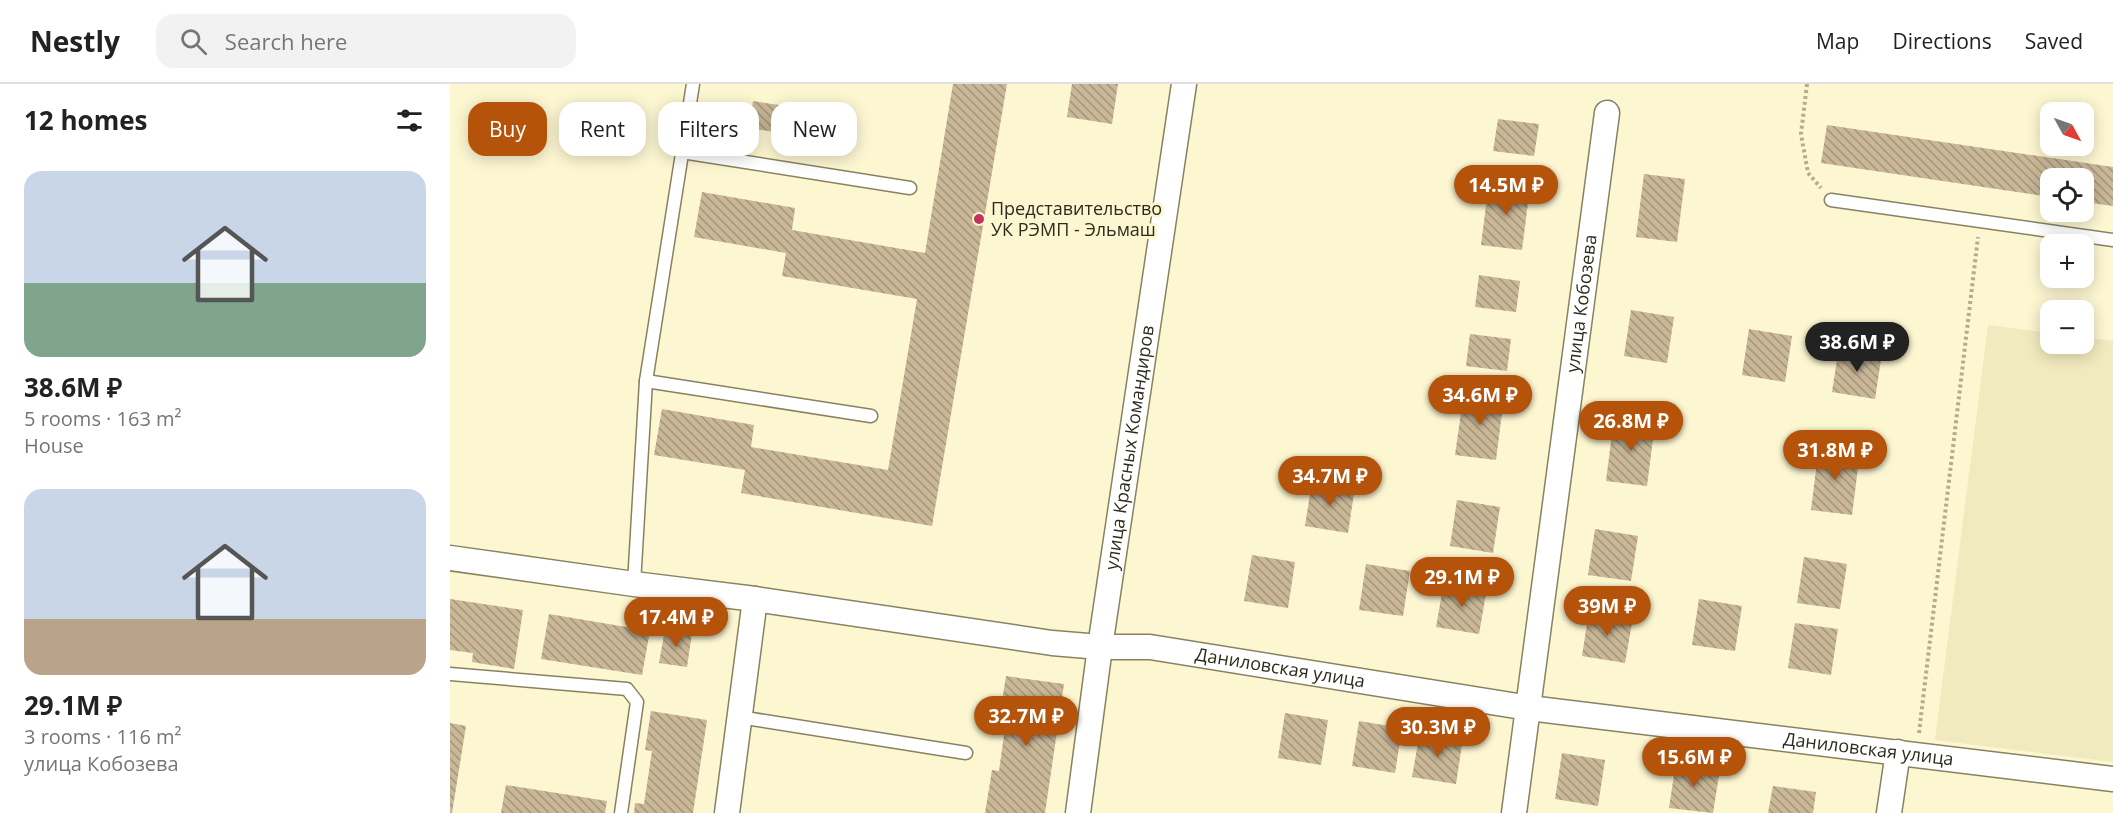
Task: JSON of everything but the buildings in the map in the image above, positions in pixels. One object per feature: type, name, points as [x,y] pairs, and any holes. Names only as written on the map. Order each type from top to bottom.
[{"type":"street","name":"улица Красных Командиров","points":[[1078,813],[1100,646],[1184,84]]},
{"type":"street","name":"улица Кобозева","points":[[1514,813],[1606,113]]},
{"type":"street","name":"Даниловская улица","points":[[450,558],[755,599],[1052,643],[1150,647],[1529,708],[2113,778]]},
{"type":"street","points":[[727,813],[755,599]]},
{"type":"street","points":[[1889,813],[1907,753]]},
{"type":"lane","points":[[690,102],[693,84]]},
{"type":"lane","points":[[634,584],[646,381],[682,156]]},
{"type":"lane","points":[[702,156],[910,188]]},
{"type":"lane","points":[[1831,200],[2113,240]]},
{"type":"lane","points":[[646,381],[871,416]]},
{"type":"lane","points":[[450,674],[627,689],[637,702],[621,813]]},
{"type":"lane","points":[[740,717],[966,753]]},
{"type":"path","points":[[1808,84],[1802,134],[1808,173],[1831,200]]},
{"type":"path","points":[[1907,753],[1980,221]]},
{"type":"shaded area","points":[[1988,325],[2040,332],[2040,354],[2094,354],[2094,338],[2113,341],[2113,762],[1935,740]]},
{"type":"place","name":"Представительство УК РЭМП - Эльмаш","points":[[979,219]]}]
